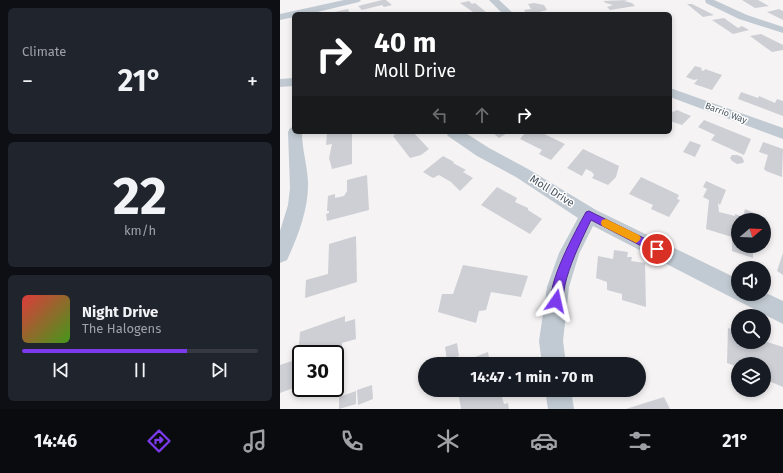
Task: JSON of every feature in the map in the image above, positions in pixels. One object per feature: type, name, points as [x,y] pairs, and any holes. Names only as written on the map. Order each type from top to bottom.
[{"type":"street","points":[[298,0],[301,12]]},
{"type":"street","points":[[309,12],[356,0]]},
{"type":"street","points":[[494,0],[507,12]]},
{"type":"street","points":[[709,1],[743,17],[783,30]]},
{"type":"street","points":[[280,17],[292,15]]},
{"type":"street","points":[[280,83],[292,82]]},
{"type":"street","name":"Barrio Way","points":[[672,93],[783,134]]},
{"type":"street","points":[[280,254],[295,212],[299,188],[294,143],[295,134]]},
{"type":"street","name":"Moll Drive","points":[[456,134],[483,152],[522,173],[589,215],[731,286]]},
{"type":"street","points":[[553,357],[551,341],[558,287],[569,253],[589,215]]},
{"type":"street","points":[[759,301],[783,313]]},
{"type":"street","points":[[559,397],[561,409]]},
{"type":"building","points":[[386,0],[392,5],[384,7],[382,5],[362,10],[358,6]]},
{"type":"building","points":[[628,0],[624,1],[632,3],[635,6],[610,10],[607,7],[613,5],[603,1]]},
{"type":"building","points":[[742,0],[758,0],[769,6],[755,8]]},
{"type":"building","points":[[469,1],[472,4],[475,3],[486,12],[473,12],[460,3]]},
{"type":"building","points":[[534,3],[544,5],[547,10],[540,12],[526,12],[524,10],[531,9],[528,4]]},
{"type":"building","points":[[687,4],[692,4],[714,15],[703,17]]},
{"type":"building","points":[[348,9],[349,12],[334,12]]},
{"type":"building","points":[[779,9],[783,11],[783,20],[767,12]]},
{"type":"building","points":[[724,18],[738,28],[742,26],[749,30],[733,34],[712,20]]},
{"type":"building","points":[[761,34],[783,45],[783,50],[772,52],[750,36]]},
{"type":"building","points":[[695,66],[702,68],[701,70],[704,71],[705,69],[722,75],[712,90],[694,84],[698,79],[694,80],[686,77]]},
{"type":"building","points":[[741,92],[758,98],[759,96],[775,103],[777,99],[783,101],[783,116],[738,99]]},
{"type":"building","points":[[677,110],[691,116],[682,125],[672,122],[672,111]]},
{"type":"building","points":[[704,120],[751,139],[744,155],[711,140],[715,135],[698,127]]},
{"type":"building","points":[[327,134],[352,134],[352,164],[332,169],[329,158],[332,144],[326,145]]},
{"type":"building","points":[[394,134],[415,134],[429,149],[421,155],[410,158],[393,136]]},
{"type":"building","points":[[494,134],[506,134],[499,138]]},
{"type":"building","points":[[524,134],[544,134],[565,144],[551,160],[539,154],[542,150],[520,139]]},
{"type":"building","points":[[690,141],[701,145],[695,157],[683,152]]},
{"type":"building","points":[[763,142],[783,149],[782,177],[764,169],[768,155],[759,152]]},
{"type":"building","points":[[583,149],[619,166],[616,177],[608,185],[592,178],[594,175],[592,172],[586,169],[582,176],[567,168]]},
{"type":"building","points":[[732,155],[742,157],[744,161],[743,163],[737,164],[732,161],[730,158]]},
{"type":"building","points":[[443,156],[466,170],[463,172],[473,178],[460,191],[451,182],[439,175],[433,178],[423,172]]},
{"type":"building","points":[[367,175],[369,210],[327,221],[326,214],[329,213],[329,211],[327,211],[328,196],[335,194],[335,198],[344,196],[347,191],[347,180]]},
{"type":"building","points":[[641,177],[679,195],[677,199],[680,200],[669,217],[651,209],[653,205],[629,194]]},
{"type":"building","points":[[706,181],[726,190],[720,205],[718,203],[719,212],[731,215],[731,237],[706,229],[709,200],[703,197],[707,189],[703,187]]},
{"type":"building","points":[[497,187],[517,198],[515,202],[528,208],[528,210],[542,219],[530,234],[481,205]]},
{"type":"building","points":[[745,209],[754,213],[744,213]]},
{"type":"building","points":[[356,236],[357,282],[305,298],[306,280],[328,274],[329,244]]},
{"type":"building","points":[[614,250],[628,252],[627,257],[632,257],[631,261],[645,263],[646,307],[622,300],[622,294],[607,290],[607,282],[596,278],[598,256],[613,259]]},
{"type":"building","points":[[738,253],[753,253],[753,258]]},
{"type":"building","points":[[783,253],[783,275],[777,271]]},
{"type":"building","points":[[463,265],[528,276],[521,297],[491,292],[486,310],[479,311],[476,323],[438,312],[442,294],[453,294]]},
{"type":"building","points":[[345,316],[345,322],[355,319],[356,339],[342,343],[342,345],[299,345],[300,332]]},
{"type":"building","points":[[728,328],[731,329],[731,349],[771,349],[771,343],[783,347],[783,387],[771,382],[771,357],[731,357],[731,364],[727,363]]},
{"type":"building","points":[[457,343],[459,356],[447,357],[445,347]]},
{"type":"building","points":[[488,352],[489,357],[475,357]]},
{"type":"building","points":[[292,361],[292,388],[280,393],[280,365]]},
{"type":"building","points":[[372,385],[373,399],[358,405],[357,390]]},
{"type":"building","points":[[356,391],[356,404],[339,409],[339,397],[344,397],[344,395]]},
{"type":"building","points":[[459,397],[502,397],[504,404],[508,403],[509,409],[461,409]]},
{"type":"building","points":[[664,397],[670,409],[626,409]]},
{"type":"slow traffic","points":[[606,223],[636,238]]},
{"type":"route","points":[[556,301],[558,287],[569,253],[589,215],[657,249]]}]
